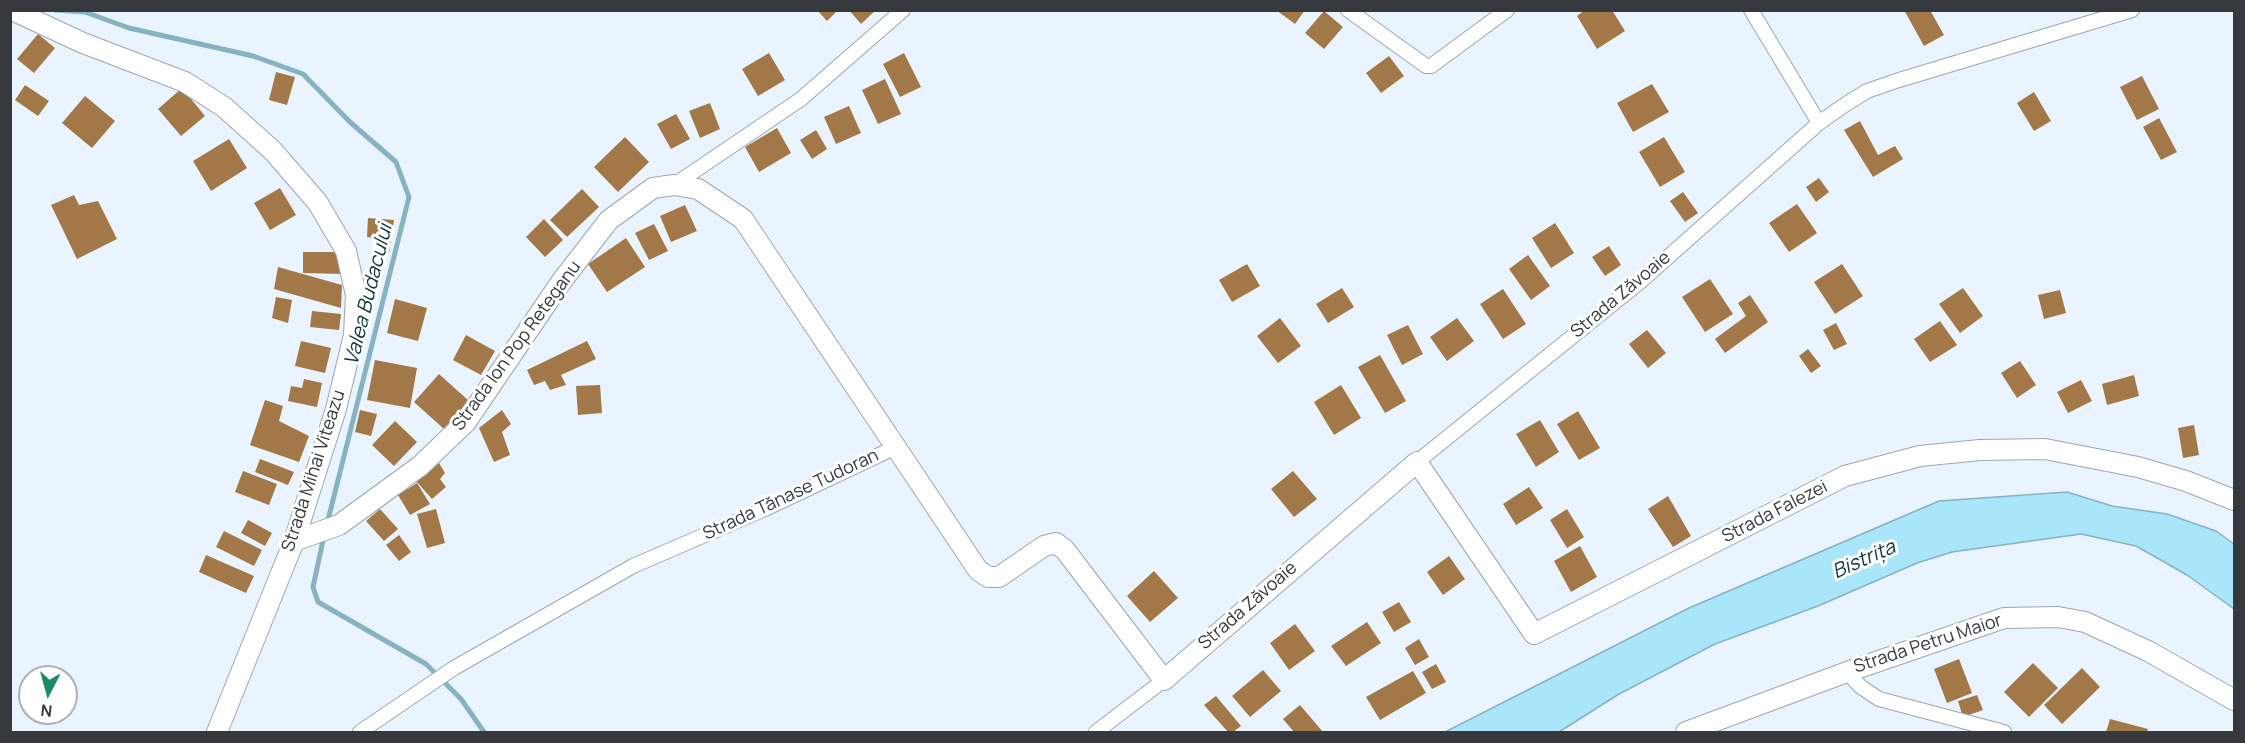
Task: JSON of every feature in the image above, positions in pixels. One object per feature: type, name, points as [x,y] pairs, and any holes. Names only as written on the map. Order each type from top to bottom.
[{"type":"street","name":"Strada Mihai Viteazu","points":[[12,10],[83,43],[185,82],[224,107],[273,151],[318,203],[346,251],[356,295],[354,335],[303,538],[217,732]]},
{"type":"street","name":"Strada Ion Pop Reteganu","points":[[303,538],[339,525],[420,466],[466,422],[561,282],[609,220],[653,188],[674,185],[801,99],[903,10]]},
{"type":"street","points":[[1348,10],[1419,64],[1426,66],[1431,66],[1507,10]]},
{"type":"street","points":[[1751,10],[1819,123]]},
{"type":"street","name":"Strada Zăvoaie","points":[[1164,680],[1417,462],[1641,281],[1819,123],[1867,91],[2132,10]]},
{"type":"street","points":[[674,185],[698,189],[743,219],[896,447]]},
{"type":"street","name":"Strada Tănase Tudoran","points":[[360,732],[454,668],[633,566],[765,509],[896,447],[982,574],[993,578],[999,577],[1044,546],[1056,543],[1065,550],[1164,680]]},
{"type":"street","name":"Strada Falezei","points":[[1417,462],[1534,634],[1845,476],[1920,456],[1980,450],[2045,449],[2138,467],[2186,481],[2235,500]]},
{"type":"street","name":"Strada Petru Maior","points":[[1698,730],[1846,672],[2004,618],[2058,617],[2085,622],[2115,634],[2235,700]]},
{"type":"street","points":[[1846,672],[1861,687],[1879,699],[2004,732]]},
{"type":"street","points":[[1095,732],[1164,680]]},
{"type":"water","name":"Bistrița","points":[[2067,492],[2112,506],[2167,514],[2216,531],[2234,544],[2234,609],[2187,575],[2136,546],[2081,534],[1952,552],[1917,563],[1818,606],[1715,644],[1619,694],[1559,732],[1445,732],[1689,608],[1939,501]]},
{"type":"building","points":[[817,10],[838,10],[827,21]]},
{"type":"building","points":[[849,10],[876,10],[861,24]]},
{"type":"building","points":[[1276,10],[1305,10],[1295,24]]},
{"type":"building","points":[[1585,10],[1612,10],[1625,31],[1597,49],[1577,16]]},
{"type":"building","points":[[1904,10],[1930,10],[1944,35],[1924,46]]},
{"type":"building","points":[[1324,11],[1343,27],[1324,49],[1305,33]]},
{"type":"building","points":[[38,34],[55,48],[34,73],[17,59]]},
{"type":"building","points":[[769,53],[785,80],[758,96],[742,69]]},
{"type":"building","points":[[904,53],[921,87],[900,97],[883,64]]},
{"type":"building","points":[[1389,56],[1404,76],[1381,93],[1366,73]]},
{"type":"building","points":[[276,72],[295,77],[287,105],[269,100]]},
{"type":"building","points":[[2142,76],[2159,109],[2137,120],[2120,87]]},
{"type":"building","points":[[885,79],[901,114],[878,124],[862,90]]},
{"type":"building","points":[[1652,84],[1669,112],[1633,132],[1617,103]]},
{"type":"building","points":[[25,85],[49,101],[38,116],[15,100]]},
{"type":"building","points":[[182,88],[205,116],[181,136],[158,109]]},
{"type":"building","points":[[2034,92],[2051,121],[2034,131],[2017,103]]},
{"type":"building","points":[[85,96],[115,121],[92,148],[62,123]]},
{"type":"building","points":[[710,103],[720,129],[700,138],[689,111]]},
{"type":"building","points":[[849,106],[861,133],[836,144],[824,117]]},
{"type":"building","points":[[676,114],[690,139],[671,149],[657,124]]},
{"type":"building","points":[[2159,118],[2177,152],[2161,160],[2143,127]]},
{"type":"building","points":[[1860,121],[1878,155],[1895,146],[1903,159],[1873,177],[1844,130]]},
{"type":"building","points":[[777,128],[791,153],[759,172],[745,147]]},
{"type":"building","points":[[816,130],[827,149],[812,159],[800,140]]},
{"type":"building","points":[[625,137],[649,162],[618,192],[594,167]]},
{"type":"building","points":[[1664,137],[1685,172],[1660,187],[1639,152]]},
{"type":"building","points":[[229,139],[247,168],[211,191],[193,161]]},
{"type":"building","points":[[1819,178],[1829,192],[1816,202],[1806,187]]},
{"type":"building","points":[[280,188],[296,215],[270,230],[254,203]]},
{"type":"building","points":[[582,189],[599,207],[567,237],[550,220]]},
{"type":"building","points":[[1683,192],[1698,213],[1685,222],[1670,201]]},
{"type":"building","points":[[74,195],[79,205],[98,201],[117,239],[77,259],[51,205]]},
{"type":"building","points":[[1797,204],[1817,233],[1789,252],[1769,223]]},
{"type":"building","points":[[685,205],[697,231],[671,242],[660,216]]},
{"type":"building","points":[[368,218],[394,220],[389,253],[376,250],[376,238],[367,237]]},
{"type":"building","points":[[544,219],[563,240],[545,257],[526,237]]},
{"type":"building","points":[[1555,223],[1574,253],[1551,268],[1532,238]]},
{"type":"building","points":[[654,224],[668,251],[649,260],[635,233]]},
{"type":"building","points":[[626,238],[645,267],[607,292],[588,264]]},
{"type":"building","points":[[1609,246],[1621,265],[1605,276],[1592,257]]},
{"type":"building","points":[[303,252],[343,252],[343,274],[303,273]]},
{"type":"building","points":[[1528,255],[1550,286],[1531,300],[1509,269]]},
{"type":"building","points":[[1247,264],[1260,286],[1232,302],[1219,280]]},
{"type":"building","points":[[1842,264],[1863,296],[1835,314],[1814,282]]},
{"type":"building","points":[[278,267],[342,285],[341,308],[274,289]]},
{"type":"building","points":[[1710,279],[1733,314],[1705,332],[1682,297]]},
{"type":"building","points":[[1342,288],[1354,307],[1328,323],[1316,304]]},
{"type":"building","points":[[1963,288],[1983,316],[1960,333],[1939,304]]},
{"type":"building","points":[[1503,289],[1526,324],[1503,339],[1480,304]]},
{"type":"building","points":[[2060,290],[2066,313],[2044,319],[2038,295]]},
{"type":"building","points":[[1750,295],[1768,322],[1725,353],[1715,339],[1746,316],[1738,303]]},
{"type":"building","points":[[276,297],[292,300],[288,323],[272,318]]},
{"type":"building","points":[[395,299],[427,308],[418,341],[387,333]]},
{"type":"building","points":[[312,311],[341,314],[339,330],[310,327]]},
{"type":"building","points":[[1280,318],[1301,346],[1278,363],[1257,336]]},
{"type":"building","points":[[1457,318],[1474,341],[1447,361],[1430,337]]},
{"type":"building","points":[[1940,321],[1957,345],[1930,362],[1914,339]]},
{"type":"building","points":[[1836,323],[1847,344],[1834,350],[1823,330]]},
{"type":"building","points":[[1408,325],[1423,354],[1402,365],[1387,335]]},
{"type":"building","points":[[1647,330],[1666,353],[1648,368],[1629,344]]},
{"type":"building","points":[[466,335],[495,351],[481,375],[453,360]]},
{"type":"building","points":[[301,341],[331,348],[325,373],[295,366]]},
{"type":"building","points":[[587,341],[596,359],[561,375],[566,385],[550,390],[545,381],[534,385],[527,370]]},
{"type":"building","points":[[1808,349],[1821,366],[1811,373],[1799,356]]},
{"type":"building","points":[[1380,355],[1406,401],[1385,413],[1358,367]]},
{"type":"building","points":[[375,360],[417,368],[410,408],[367,400]]},
{"type":"building","points":[[2020,361],[2036,385],[2017,398],[2001,373]]},
{"type":"building","points":[[439,374],[469,401],[444,429],[414,402]]},
{"type":"building","points":[[2134,375],[2139,396],[2107,405],[2102,384]]},
{"type":"building","points":[[304,379],[322,383],[317,407],[288,401],[291,386],[302,388]]},
{"type":"building","points":[[2081,380],[2092,401],[2068,413],[2057,392]]},
{"type":"building","points":[[600,385],[602,413],[578,415],[576,386]]},
{"type":"building","points":[[1341,385],[1361,418],[1334,435],[1314,402]]},
{"type":"building","points":[[265,400],[283,406],[279,421],[309,436],[299,462],[250,445]]},
{"type":"building","points":[[360,410],[377,414],[371,436],[355,432]]},
{"type":"building","points":[[502,410],[511,424],[502,432],[510,455],[494,462],[479,428]]},
{"type":"building","points":[[1578,411],[1600,448],[1579,460],[1557,424]]},
{"type":"building","points":[[1540,420],[1559,452],[1536,467],[1516,434]]},
{"type":"building","points":[[395,421],[417,442],[394,466],[372,445]]},
{"type":"building","points":[[2194,425],[2199,455],[2183,458],[2178,428]]},
{"type":"building","points":[[260,459],[294,472],[288,485],[255,472]]},
{"type":"building","points":[[439,463],[445,473],[440,479],[446,487],[432,499],[416,481]]},
{"type":"building","points":[[243,471],[277,484],[269,505],[235,492]]},
{"type":"building","points":[[1293,471],[1317,499],[1294,517],[1271,489]]},
{"type":"building","points":[[417,483],[430,504],[410,515],[398,495]]},
{"type":"building","points":[[1529,487],[1543,508],[1516,525],[1503,504]]},
{"type":"building","points":[[1668,496],[1691,536],[1673,547],[1648,509]]},
{"type":"building","points":[[380,509],[398,529],[384,541],[366,521]]},
{"type":"building","points":[[436,509],[445,543],[427,548],[417,514]]},
{"type":"building","points":[[1567,509],[1584,537],[1567,548],[1550,520]]},
{"type":"building","points":[[248,520],[272,533],[265,546],[241,533]]},
{"type":"building","points":[[224,531],[262,550],[254,566],[216,547]]},
{"type":"building","points":[[399,535],[411,552],[399,561],[386,545]]},
{"type":"building","points":[[1580,546],[1597,577],[1571,592],[1554,561]]},
{"type":"building","points":[[206,555],[254,576],[246,593],[199,572]]},
{"type":"building","points":[[1449,556],[1465,579],[1443,595],[1427,572]]},
{"type":"building","points":[[1154,571],[1178,598],[1150,622],[1127,596]]},
{"type":"building","points":[[1399,602],[1411,622],[1394,632],[1382,612]]},
{"type":"building","points":[[1367,622],[1381,643],[1346,666],[1331,646]]},
{"type":"building","points":[[1295,624],[1315,651],[1289,670],[1270,643]]},
{"type":"building","points":[[1419,639],[1429,657],[1415,665],[1405,648]]},
{"type":"building","points":[[1959,659],[1972,693],[1947,703],[1934,669]]},
{"type":"building","points":[[2033,663],[2058,688],[2029,717],[2004,692]]},
{"type":"building","points":[[1436,664],[1446,682],[1432,689],[1422,672]]},
{"type":"building","points":[[2082,668],[2100,687],[2062,724],[2044,705]]},
{"type":"building","points":[[1263,670],[1281,691],[1250,717],[1232,696]]},
{"type":"building","points":[[1413,671],[1426,693],[1380,720],[1366,697]]},
{"type":"building","points":[[1977,695],[1983,710],[1963,717],[1958,701]]},
{"type":"building","points":[[1216,696],[1241,726],[1233,732],[1228,732],[1204,705]]},
{"type":"building","points":[[1300,705],[1323,732],[1294,732],[1283,719]]},
{"type":"building","points":[[2110,719],[2148,729],[2147,732],[2106,732]]},
{"type":"waterway","name":"Valea Budacului","points":[[55,10],[85,12],[129,28],[253,56],[303,74],[350,122],[396,162],[409,197],[327,524]]},
{"type":"waterway","name":"Valea Budacului","points":[[324,536],[313,587],[318,602],[426,664],[461,699],[484,732]]}]
